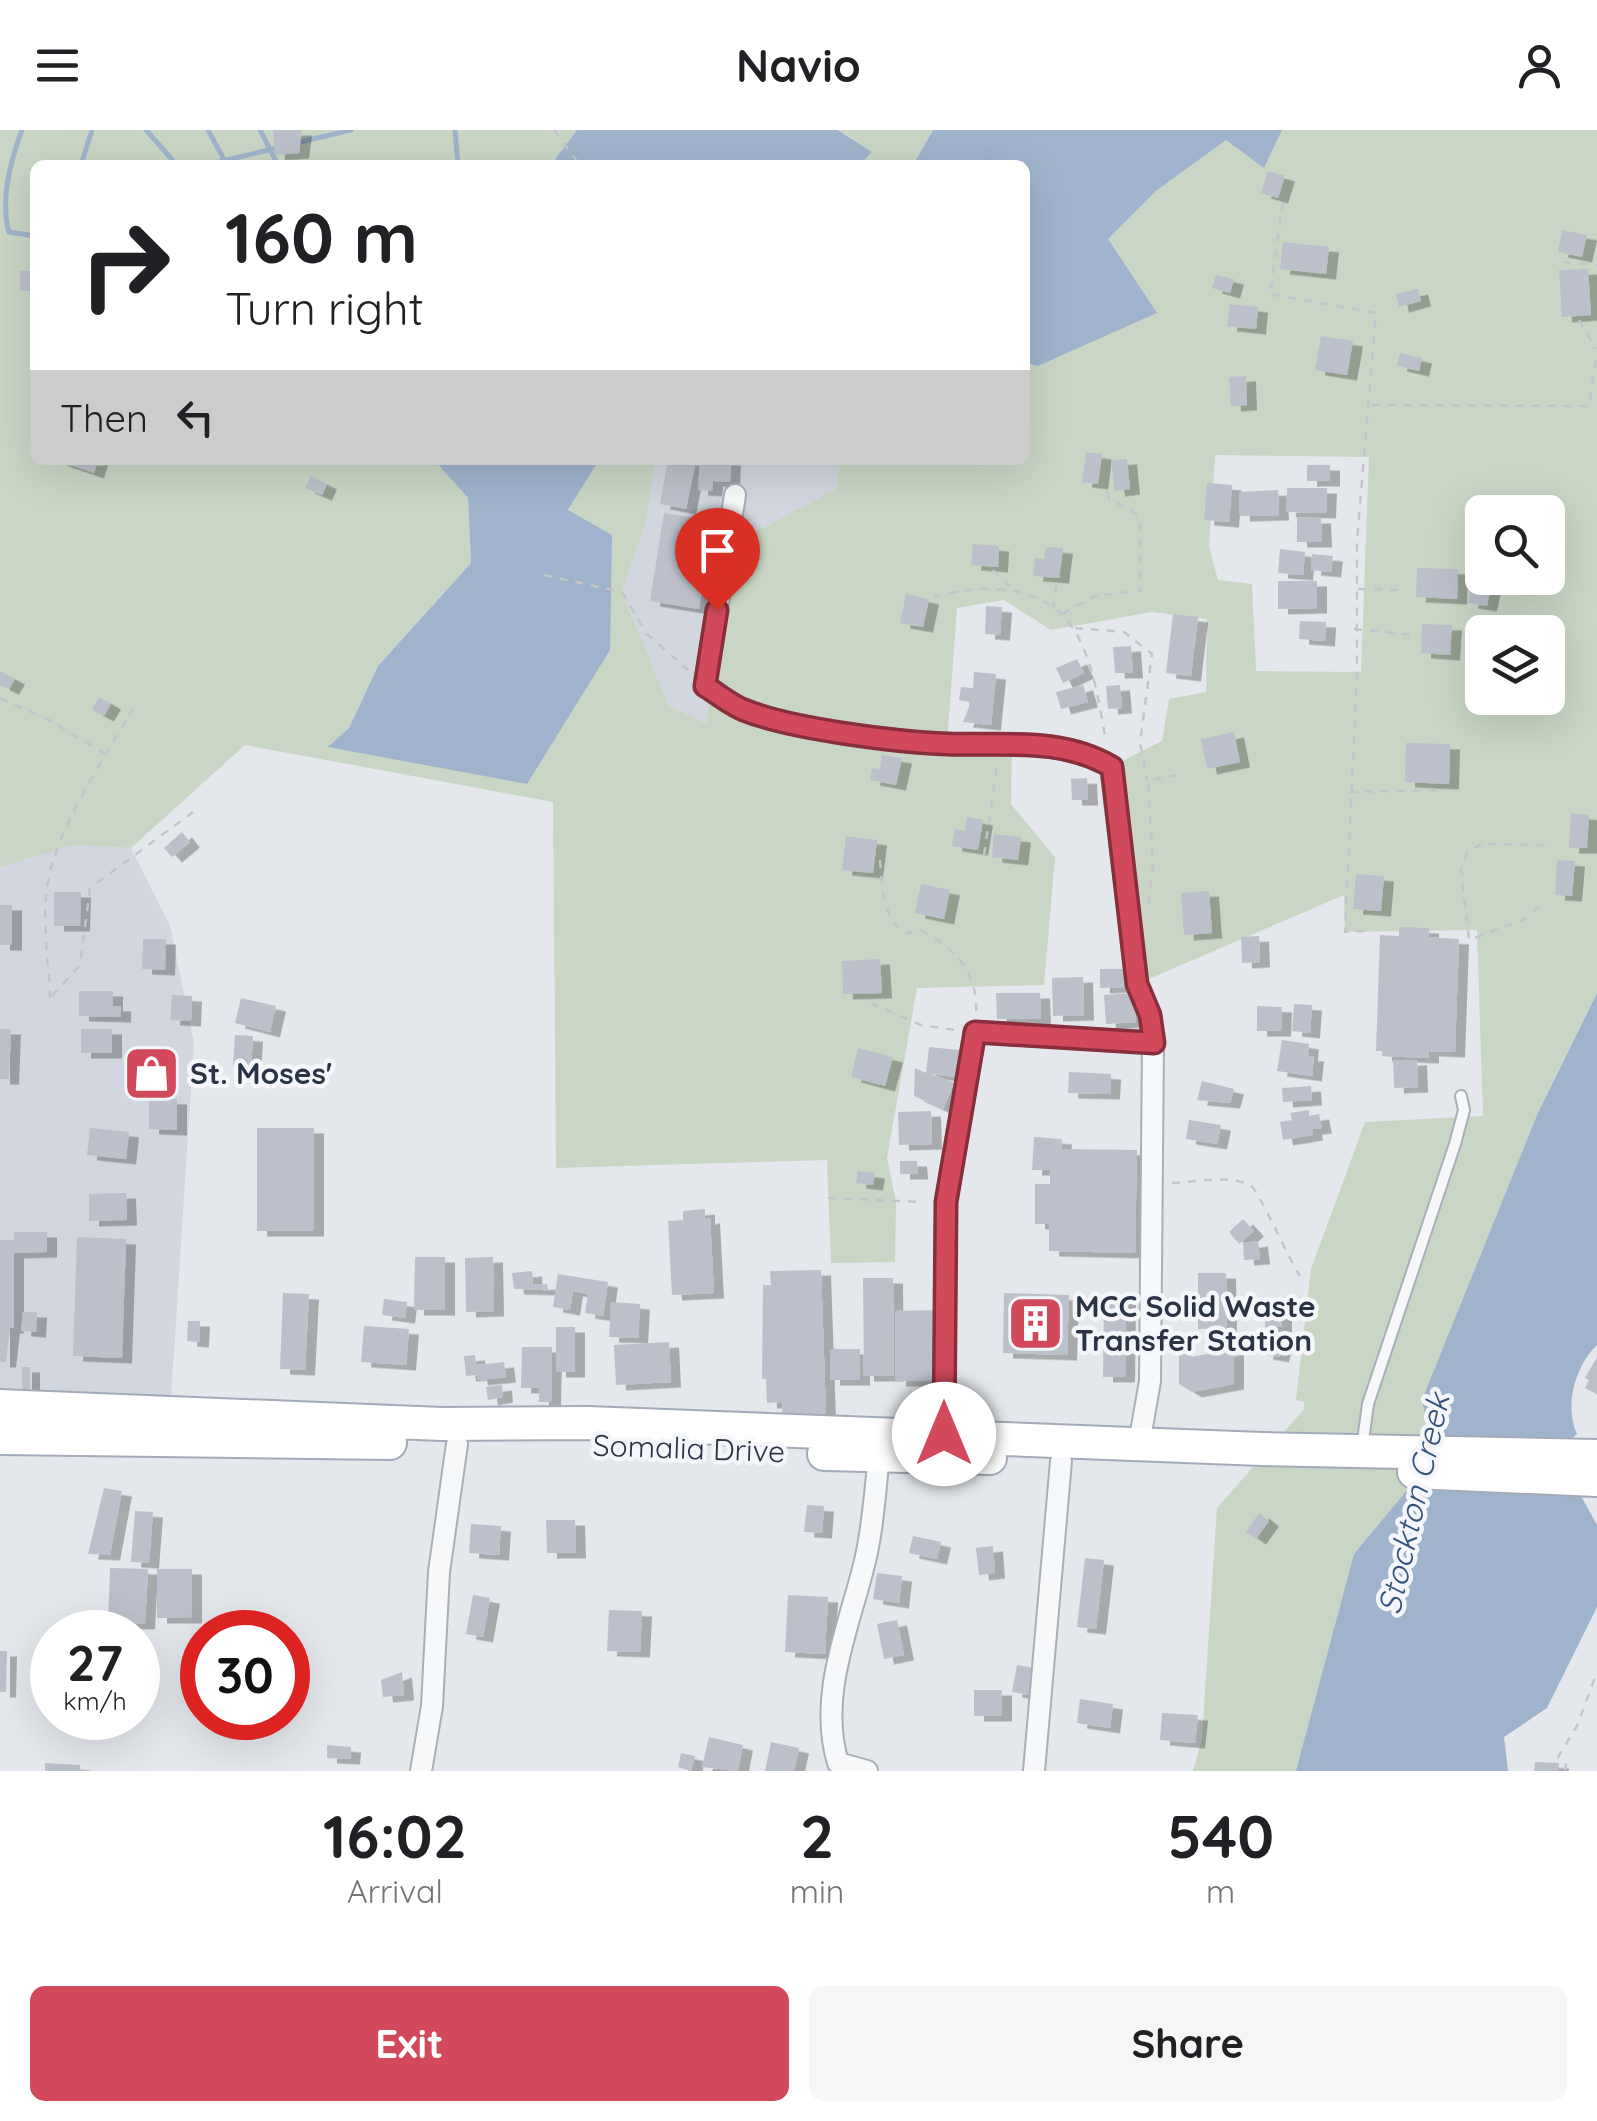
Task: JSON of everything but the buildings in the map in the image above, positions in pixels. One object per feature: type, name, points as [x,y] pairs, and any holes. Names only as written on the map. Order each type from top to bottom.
[{"type":"main road","name":"Somalia Drive","points":[[0,1406],[442,1424],[588,1423],[724,1431],[944,1434],[1371,1456]]},
{"type":"main road","name":"Somalia Drive","points":[[0,1438],[609,1444],[1060,1461],[1227,1462],[1371,1456]]},
{"type":"main road","points":[[1371,1456],[1589,1468]]},
{"type":"street","points":[[734,495],[705,686],[744,710],[850,734],[1086,752],[1112,767],[1137,984],[1150,1015],[1154,1043],[1148,1184],[1150,1381],[1139,1444]]},
{"type":"street","points":[[944,1434],[946,1202],[975,1032],[1154,1043]]},
{"type":"street","points":[[420,1771],[432,1706],[439,1572],[456,1444]]},
{"type":"street","points":[[867,1771],[838,1764],[830,1736],[836,1676],[865,1562],[879,1456]]},
{"type":"street","points":[[1034,1771],[1060,1461]]},
{"type":"lane","points":[[1371,1456],[1368,1404],[1455,1144],[1464,1110],[1462,1096]]},
{"type":"path","points":[[554,130],[576,160]]},
{"type":"path","points":[[1283,202],[1270,294],[1376,312],[1362,458],[1345,932],[1366,931]]},
{"type":"path","points":[[1563,262],[1597,266]]},
{"type":"path","points":[[1370,406],[1589,406],[1597,351],[1580,320]]},
{"type":"path","points":[[1060,616],[1094,596],[1140,592],[1140,516],[1110,498],[1105,484]]},
{"type":"path","points":[[993,570],[1010,588],[1053,610],[1074,628],[1095,684],[1112,767]]},
{"type":"path","points":[[544,575],[622,592],[647,634],[705,686]]},
{"type":"path","points":[[1053,610],[1057,580]]},
{"type":"path","points":[[934,597],[959,590],[1010,588]]},
{"type":"path","points":[[1358,589],[1405,590]]},
{"type":"path","points":[[1074,628],[1124,632],[1152,654],[1140,742],[1148,781],[1153,866],[1148,905]]},
{"type":"path","points":[[1354,629],[1412,635]]},
{"type":"path","points":[[0,698],[107,755]]},
{"type":"path","points":[[133,708],[60,850],[46,892],[50,998],[80,965],[90,888],[114,866],[194,812]]},
{"type":"path","points":[[984,855],[1005,743]]},
{"type":"path","points":[[1148,781],[1184,774]]},
{"type":"path","points":[[1350,792],[1442,790]]},
{"type":"path","points":[[1539,907],[1526,919],[1469,940],[1461,870],[1468,850],[1483,844],[1548,845]]},
{"type":"path","points":[[880,860],[883,892],[893,923],[907,933],[921,930],[955,953],[972,977],[977,995]]},
{"type":"path","points":[[871,1003],[920,1025],[975,1032]]},
{"type":"path","points":[[1148,1184],[1228,1180],[1250,1186],[1260,1196],[1268,1222],[1300,1276]]},
{"type":"path","points":[[828,1198],[946,1202]]},
{"type":"path","points":[[1565,1771],[1566,1765],[1558,1757],[1576,1726],[1597,1672]]},
{"type":"shaded area","points":[[654,465],[839,465],[836,489],[742,539],[706,725],[669,706],[622,592],[647,519]]},
{"type":"shaded area","points":[[0,615],[74,845],[131,848],[170,926],[194,1043],[170,1413],[0,1406]]},
{"type":"green space","points":[[0,130],[577,130],[555,160],[30,160],[30,465],[438,465],[468,498],[471,563],[378,666],[349,728],[527,784],[568,510],[596,465],[654,465],[647,519],[622,592],[669,706],[706,724],[742,539],[836,489],[839,465],[1030,465],[1030,364],[1038,366],[1156,313],[1107,239],[1156,191],[1226,140],[1264,167],[1282,130],[1597,130],[1597,993],[1537,1115],[1423,1400],[1428,1431],[1419,1476],[1296,1771],[1193,1771],[1202,1739],[1217,1508],[1304,1409],[1304,1402],[1296,1400],[1311,1269],[1365,1122],[1483,1116],[1477,930],[1345,932],[1344,895],[1137,984],[1111,767],[1162,741],[1169,699],[1206,692],[1207,619],[1152,612],[1051,630],[1004,600],[957,608],[947,744],[1012,742],[1011,804],[1055,857],[1044,985],[917,988],[887,1158],[896,1202],[895,1262],[831,1263],[827,1160],[556,1168],[553,802],[245,745],[131,848],[73,845],[0,867]],"holes":[[[1215,455],[1369,457],[1361,672],[1256,671],[1252,584],[1218,580],[1209,547]]]},
{"type":"green space","points":[[839,130],[933,130],[916,160],[864,160],[872,152]]},
{"type":"water","points":[[577,130],[838,130],[872,152],[864,160],[555,160]]},
{"type":"water","points":[[933,130],[1282,130],[1264,168],[1226,140],[1156,191],[1108,239],[1157,313],[1038,366],[1030,364],[1030,160],[916,160]]},
{"type":"water","points":[[438,465],[596,465],[568,510],[612,535],[610,650],[527,784],[328,747],[349,728],[378,666],[471,563],[468,498]]},
{"type":"water","name":"Stockton Creek","points":[[1597,993],[1597,1345],[1583,1364],[1574,1387],[1572,1411],[1577,1434],[1567,1443],[1570,1476],[1597,1525],[1597,1607],[1547,1708],[1504,1737],[1508,1771],[1296,1771],[1354,1554],[1419,1476],[1428,1431],[1422,1400],[1537,1115]]},
{"type":"waterway","points":[[22,130],[8,181],[6,220],[9,232],[30,235]]},
{"type":"waterway","points":[[83,160],[92,130]]},
{"type":"waterway","points":[[146,130],[173,160]]},
{"type":"waterway","points":[[208,130],[224,160]]},
{"type":"waterway","points":[[260,130],[275,160]]},
{"type":"waterway","points":[[296,143],[351,130]]},
{"type":"waterway","points":[[455,130],[458,160]]},
{"type":"waterway","points":[[227,160],[281,147]]},
{"type":"place","name":"St. Moses'","points":[[151,1074]]},
{"type":"place","name":"MCC Solid Waste Transfer Station","points":[[1036,1324]]},
{"type":"route","points":[[717,610],[705,686],[744,710],[850,734],[947,744],[1012,742],[1086,752],[1112,767],[1137,984],[1150,1015],[1154,1043],[975,1032],[946,1202],[944,1434]]}]
